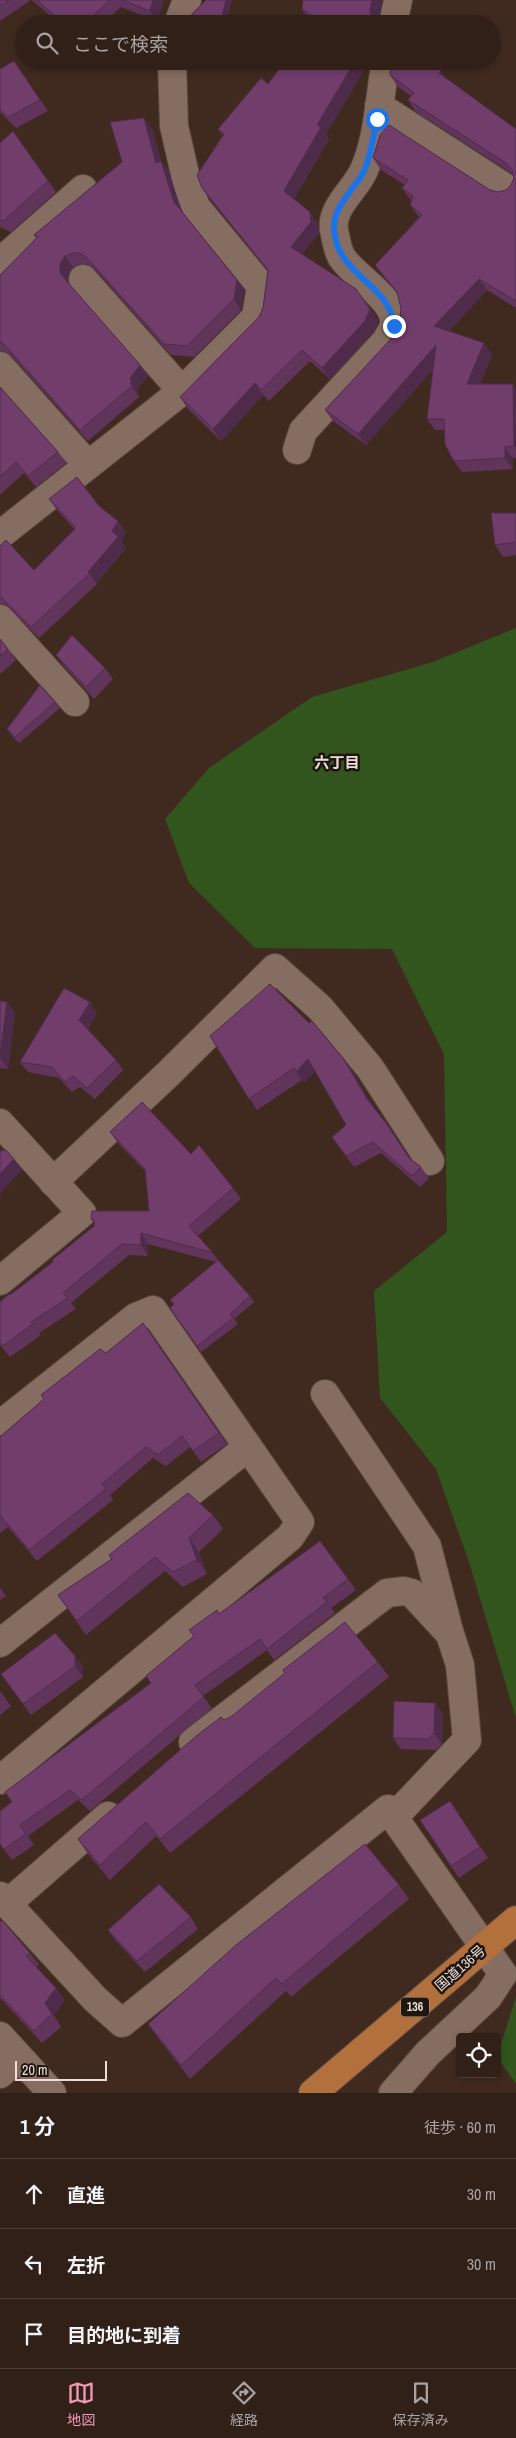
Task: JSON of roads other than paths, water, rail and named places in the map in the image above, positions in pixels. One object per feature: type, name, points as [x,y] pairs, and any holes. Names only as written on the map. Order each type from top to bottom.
[{"type":"highway","name":"国道136号","points":[[313,2093],[516,1920]]},
{"type":"street","points":[[181,15],[187,0]]},
{"type":"street","points":[[395,15],[398,0]]},
{"type":"street","points":[[0,535],[182,391],[256,317],[261,286],[196,207],[186,183],[174,126],[172,70]]},
{"type":"street","points":[[297,450],[303,431],[386,341],[394,326],[393,316],[386,303],[374,288],[357,275],[342,257],[333,227],[342,202],[364,170],[379,106],[385,70]]},
{"type":"street","points":[[379,106],[506,188]]},
{"type":"street","points":[[0,262],[84,189]]},
{"type":"street","points":[[83,279],[182,391]]},
{"type":"street","points":[[0,366],[88,465]]},
{"type":"street","points":[[0,619],[75,702]]},
{"type":"street","points":[[53,1182],[167,1075],[276,968],[320,1008],[370,1068],[430,1161]]},
{"type":"street","points":[[0,1281],[82,1213],[4,1135]]},
{"type":"street","points":[[0,1425],[136,1316],[153,1310],[300,1522],[290,1537],[0,1780]]},
{"type":"street","points":[[325,1394],[427,1546],[460,1665],[468,1740],[394,1817]]},
{"type":"street","points":[[0,1643],[248,1447]]},
{"type":"street","points":[[172,1760],[195,1740],[387,1593],[404,1591],[412,1593],[450,1634]]},
{"type":"street","points":[[127,1799],[4,1900],[95,1999],[122,2023],[388,1809],[503,1974],[488,1997],[428,2053],[393,2093]]},
{"type":"street","points":[[0,2036],[9,2066],[52,2093]]},
{"type":"district","name":"六丁目","points":[[337,762]]}]
